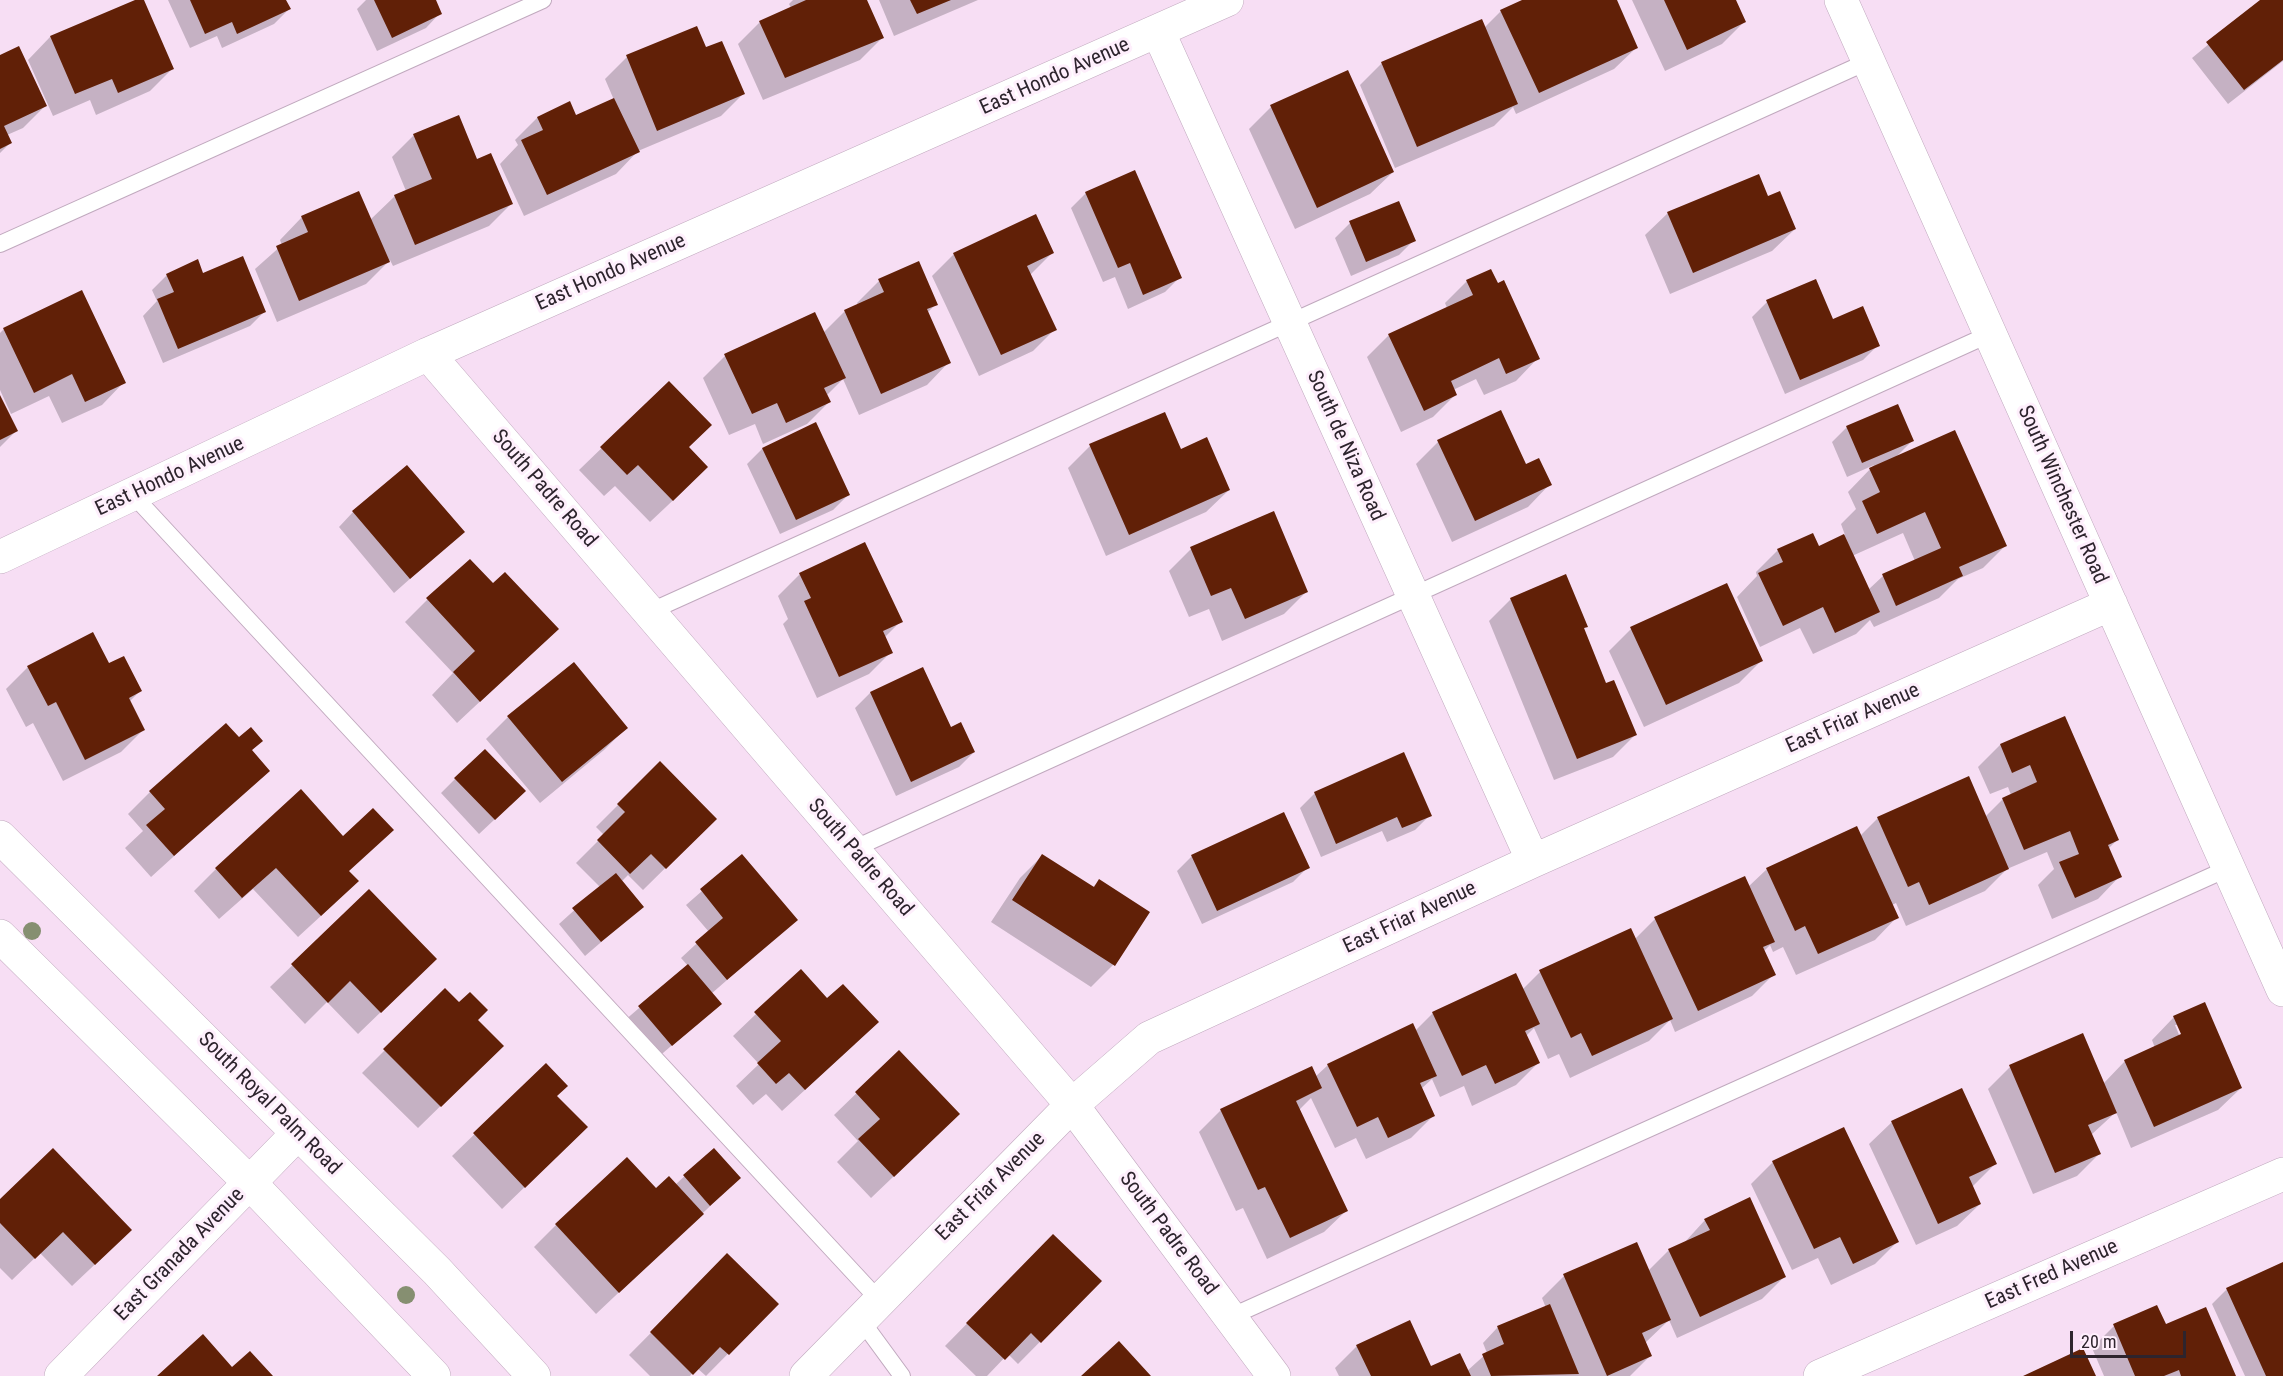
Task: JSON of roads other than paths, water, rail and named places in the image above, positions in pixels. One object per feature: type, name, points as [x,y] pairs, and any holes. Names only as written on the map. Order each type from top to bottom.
[{"type":"street","name":"East Hondo Avenue","points":[[0,557],[428,354],[1227,0]]},
{"type":"street","name":"South Winchester Road","points":[[1841,0],[2283,990]]},
{"type":"street","name":"South de Niza Road","points":[[1158,31],[1533,861]]},
{"type":"street","name":"South Padre Road","points":[[428,354],[1072,1105],[1274,1376]]},
{"type":"street","name":"East Friar Avenue","points":[[806,1376],[1072,1105],[1149,1038],[1533,861],[2111,604]]},
{"type":"street","name":"South Royal Palm Road","points":[[0,837],[437,1270],[534,1376]]},
{"type":"street","points":[[0,936],[250,1183],[435,1376]]},
{"type":"street","name":"East Granada Avenue","points":[[62,1376],[298,1133]]},
{"type":"street","name":"East Fred Avenue","points":[[1820,1376],[2283,1174]]},
{"type":"lane","points":[[0,244],[543,0]]},
{"type":"lane","points":[[649,612],[1869,62]]},
{"type":"lane","points":[[853,849],[1990,334]]},
{"type":"lane","points":[[133,495],[870,1310],[902,1376]]},
{"type":"lane","points":[[1230,1317],[2229,868]]}]
